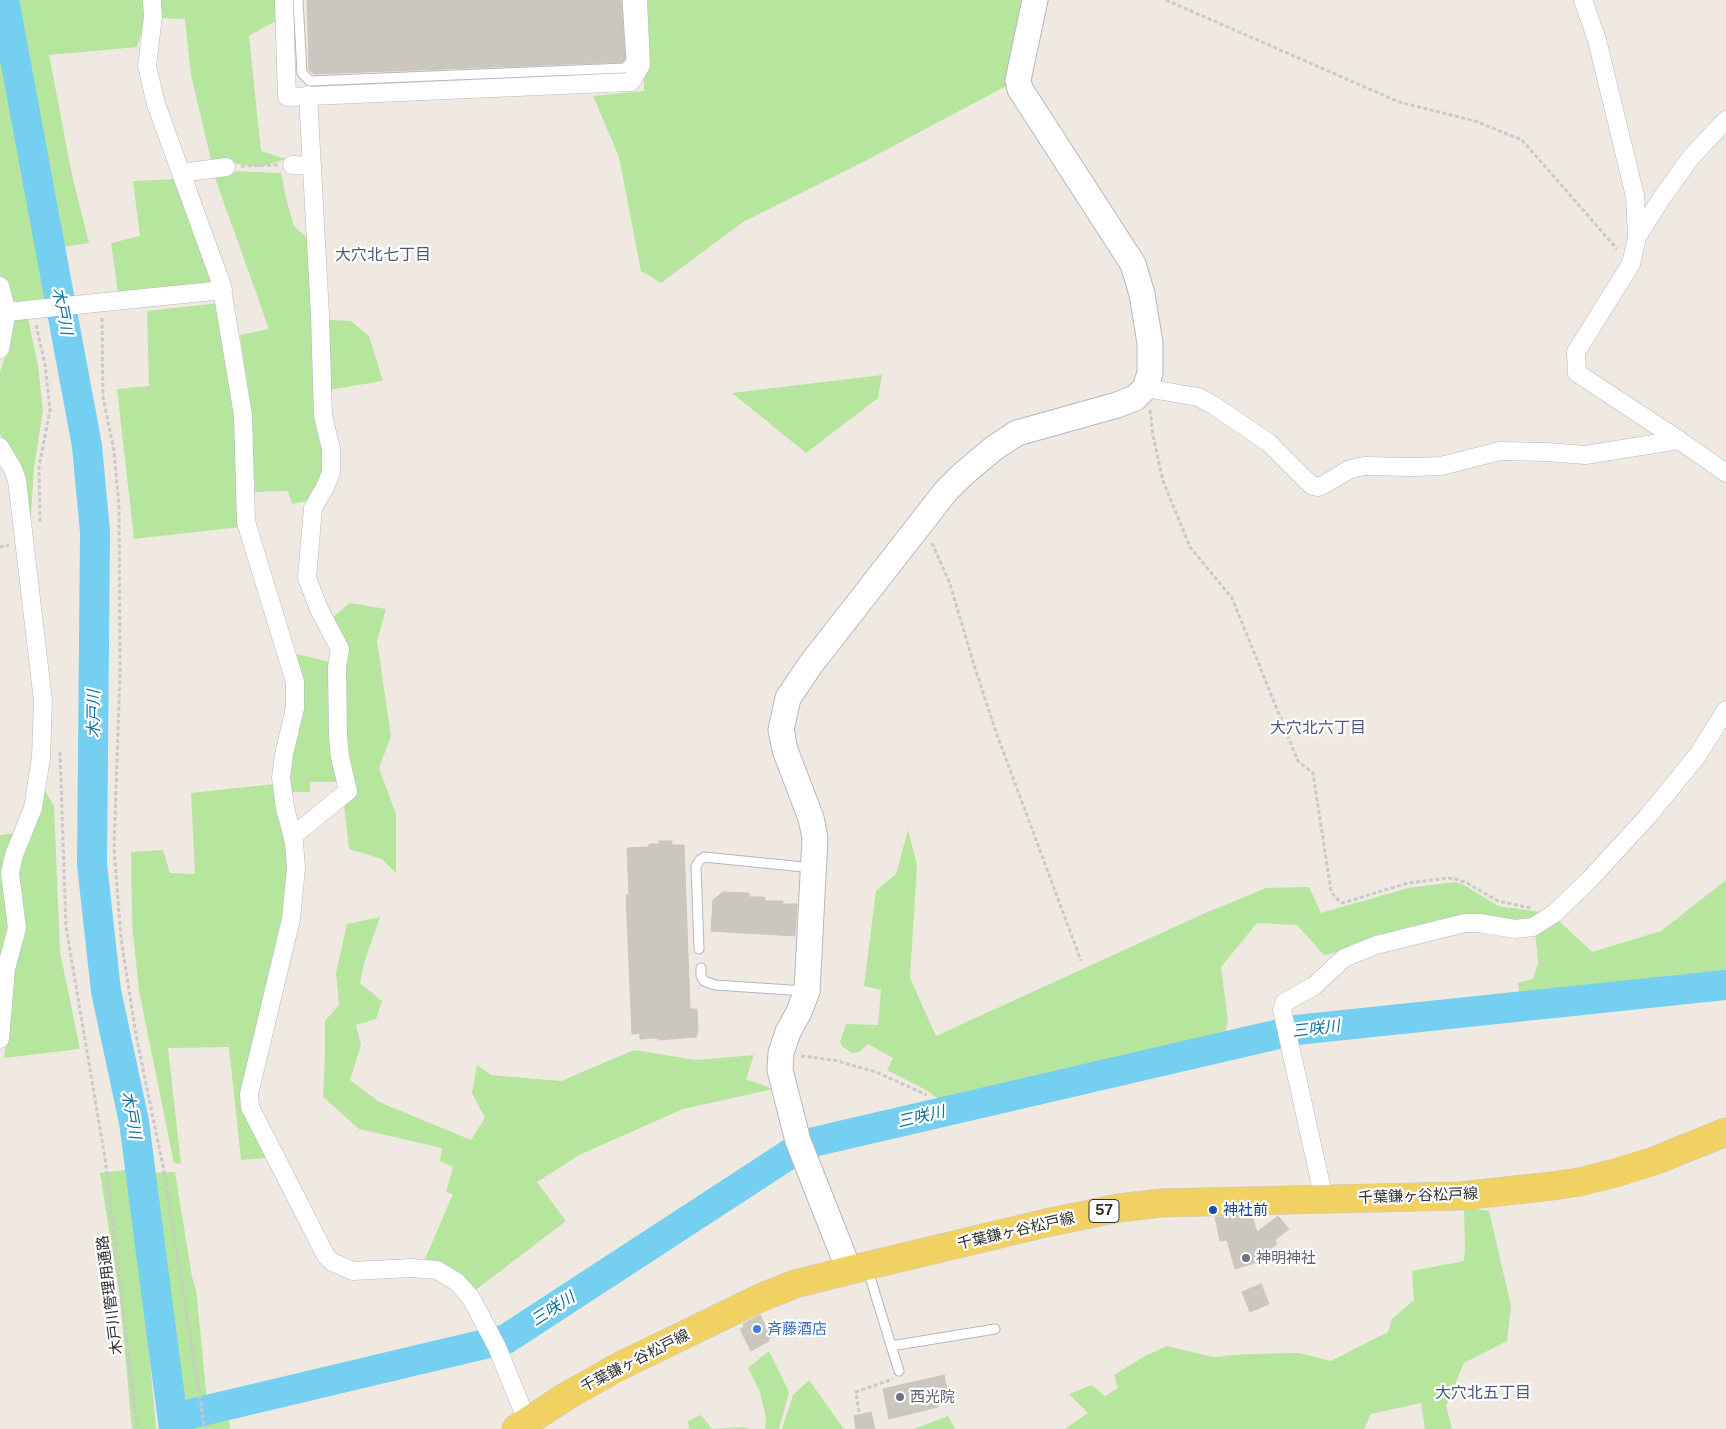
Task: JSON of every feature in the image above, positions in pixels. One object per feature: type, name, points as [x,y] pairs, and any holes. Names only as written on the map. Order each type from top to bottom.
[{"type":"main road","name":"千葉鎌ヶ谷松戸線","points":[[523,1424],[565,1397],[618,1367],[760,1298],[795,1284],[859,1272],[1046,1222],[1118,1208],[1161,1203],[1460,1196],[1570,1184],[1654,1161],[1726,1132]]},
{"type":"street","points":[[152,0],[153,16],[148,66],[156,104],[223,290],[243,415],[246,522],[296,682],[294,708],[281,778],[296,868],[291,919],[249,1094],[250,1107],[326,1256],[332,1262],[353,1271],[412,1268],[437,1270],[457,1282],[471,1298],[493,1341],[523,1411],[523,1424]]},
{"type":"street","points":[[284,0],[287,97],[631,82],[641,65],[638,0]]},
{"type":"street","points":[[859,1272],[845,1260],[798,1141],[780,1070],[781,1053],[788,1032],[808,991],[815,838],[811,818],[785,750],[781,730],[788,698],[811,664],[946,491],[962,475],[994,448],[1017,433],[1117,405],[1135,398],[1145,388],[1150,373],[1150,342],[1142,294],[1133,264],[1020,89],[1018,80],[1034,0]]},
{"type":"street","points":[[1582,0],[1597,40],[1635,196],[1638,237]]},
{"type":"street","points":[[292,836],[348,791],[340,757],[338,736],[337,667],[340,649],[319,609],[307,578],[313,508],[331,473],[331,449],[322,416],[320,315],[308,95]]},
{"type":"street","points":[[1726,120],[1691,158],[1663,196],[1638,237],[1631,264],[1576,352],[1577,373],[1726,473]]},
{"type":"street","points":[[292,165],[312,166]]},
{"type":"street","points":[[181,173],[226,167]]},
{"type":"street","points":[[0,286],[7,312],[0,349]]},
{"type":"street","points":[[7,312],[223,290]]},
{"type":"street","points":[[1145,388],[1198,397],[1213,405],[1269,443],[1310,485],[1318,486],[1325,484],[1350,469],[1364,466],[1441,466],[1500,451],[1585,455],[1679,440]]},
{"type":"street","points":[[0,447],[17,480],[43,701],[41,758],[33,808],[14,855],[10,873],[17,928],[6,969],[0,1039]]},
{"type":"street","points":[[1324,1200],[1282,1010],[1285,1002],[1314,986],[1344,958],[1376,945],[1465,924],[1480,923],[1515,929],[1533,927],[1555,913],[1591,878],[1648,816],[1697,756],[1726,710]]},
{"type":"lane","points":[[298,0],[302,73],[310,81],[626,68],[630,61],[627,0]]},
{"type":"lane","points":[[700,949],[696,866],[704,857],[814,868]]},
{"type":"lane","points":[[701,968],[701,976],[704,981],[715,985],[808,991]]},
{"type":"lane","points":[[859,1272],[891,1346],[900,1374]]},
{"type":"lane","points":[[891,1346],[995,1329]]},
{"type":"path","points":[[1166,0],[1399,102],[1475,121],[1522,140],[1631,264]]},
{"type":"path","points":[[226,167],[292,165]]},
{"type":"path","points":[[96,303],[101,348],[103,397],[114,451],[119,507],[120,673],[114,849],[120,928],[136,1035],[163,1166],[206,1429]]},
{"type":"path","points":[[36,310],[50,410],[39,467],[40,526]]},
{"type":"path","points":[[1145,388],[1149,398],[1153,436],[1163,481],[1190,547],[1232,598],[1298,761],[1313,773],[1331,891],[1335,897],[1342,903],[1349,902],[1408,883],[1447,878],[1467,883],[1498,900],[1555,913]]},
{"type":"path","points":[[922,522],[950,584],[996,732],[1081,961]]},
{"type":"path","name":"木戸川管理用通路","points":[[60,749],[66,927],[105,1158],[137,1429]]},
{"type":"path","points":[[781,1053],[833,1060],[876,1072],[926,1095]]},
{"type":"path","points":[[859,1412],[856,1392],[900,1374]]},
{"type":"green space","points":[[9,0],[145,0],[145,21],[137,47],[49,55],[72,175],[89,243],[56,248]]},
{"type":"green space","points":[[157,0],[280,0],[281,18],[249,36],[261,151],[286,159],[259,167],[211,160],[191,75],[185,19],[158,18]]},
{"type":"green space","points":[[643,0],[1023,0],[1008,85],[867,160],[743,222],[661,283],[641,271],[619,157],[593,96],[644,91]]},
{"type":"green space","points":[[0,6],[56,301],[16,304],[9,301],[5,294],[0,274]]},
{"type":"green space","points":[[228,171],[281,173],[294,226],[312,242],[314,319],[351,321],[369,336],[383,381],[328,390],[326,472],[312,500],[292,504],[288,491],[255,492],[251,413],[240,335],[269,329],[214,175]]},
{"type":"green space","points":[[179,179],[217,282],[118,293],[111,243],[140,236],[133,181]]},
{"type":"green space","points":[[219,303],[238,416],[240,527],[134,539],[117,389],[149,386],[147,311]]},
{"type":"green space","points":[[28,318],[38,366],[43,410],[34,468],[29,546],[19,469],[0,434],[0,372],[8,349],[14,320]]},
{"type":"green space","points":[[882,375],[878,398],[806,453],[732,393]]},
{"type":"green space","points":[[350,603],[386,609],[377,641],[391,736],[379,768],[396,814],[396,873],[382,859],[349,849],[344,804],[342,754],[343,670],[348,651],[328,621]]},
{"type":"green space","points":[[297,654],[334,663],[342,782],[310,782],[310,792],[289,792],[288,780],[300,683]]},
{"type":"green space","points":[[274,784],[288,871],[282,923],[242,1102],[266,1158],[241,1160],[229,1047],[168,1048],[181,1164],[174,1163],[139,991],[132,923],[131,852],[163,850],[170,873],[195,874],[191,793]]},
{"type":"green space","points":[[44,789],[54,806],[60,952],[80,1049],[4,1058],[14,971],[23,927],[18,872],[19,856]]},
{"type":"green space","points":[[908,830],[917,865],[910,978],[936,1036],[1203,914],[1266,888],[1309,887],[1321,913],[1408,888],[1455,882],[1464,885],[1498,906],[1548,913],[1530,923],[1481,920],[1324,955],[1297,925],[1257,923],[1221,967],[1228,1021],[1222,1043],[1169,1053],[944,1104],[928,1091],[887,1070],[893,1058],[868,1044],[859,1052],[852,1053],[843,1047],[840,1042],[846,1024],[878,1025],[881,990],[864,986],[876,891],[896,874]]},
{"type":"green space","points":[[17,833],[11,927],[0,970],[0,835]]},
{"type":"green space","points":[[1726,880],[1726,975],[1520,1000],[1518,983],[1533,979],[1538,963],[1535,931],[1555,917],[1592,952],[1661,931]]},
{"type":"green space","points":[[380,917],[365,960],[360,983],[382,1001],[376,1019],[356,1025],[361,1045],[350,1080],[379,1102],[471,1140],[485,1118],[472,1093],[477,1065],[491,1075],[561,1081],[634,1050],[696,1060],[754,1055],[746,1079],[773,1089],[683,1109],[579,1155],[537,1182],[566,1221],[473,1292],[465,1279],[451,1267],[425,1259],[453,1194],[446,1192],[453,1167],[440,1161],[442,1148],[359,1129],[323,1097],[325,1021],[339,1005],[336,973],[347,924]]},
{"type":"green space","points":[[133,1169],[156,1429],[132,1429],[120,1298],[100,1173]]},
{"type":"green space","points":[[175,1172],[192,1277],[196,1289],[207,1401],[170,1410],[145,1173]]},
{"type":"green space","points":[[1464,1207],[1489,1211],[1511,1306],[1507,1341],[1464,1363],[1446,1406],[1452,1429],[1425,1429],[1421,1403],[1371,1414],[1364,1429],[1065,1429],[1088,1413],[1069,1394],[1092,1385],[1105,1396],[1118,1388],[1114,1375],[1145,1356],[1167,1346],[1213,1357],[1299,1353],[1331,1361],[1388,1332],[1392,1319],[1414,1300],[1412,1271],[1464,1261]]},
{"type":"green space","points":[[769,1351],[789,1392],[779,1429],[765,1429],[766,1418],[760,1392],[748,1368]]},
{"type":"green space","points":[[809,1380],[844,1429],[782,1429],[793,1395]]},
{"type":"green space","points":[[228,1410],[230,1429],[171,1429],[169,1422]]},
{"type":"green space","points":[[701,1415],[712,1429],[689,1429],[688,1421]]},
{"type":"green space","points":[[948,1416],[955,1429],[914,1429]]},
{"type":"green space","points":[[744,1427],[750,1429],[712,1429]]},
{"type":"building","points":[[307,0],[621,0],[625,59],[622,62],[314,74],[309,70]]},
{"type":"building","points":[[659,841],[672,841],[672,845],[684,845],[690,1009],[697,1009],[698,1032],[696,1037],[659,1040],[656,1038],[640,1039],[640,1033],[632,1034],[626,895],[629,895],[627,848],[649,847],[649,844],[659,844]]},
{"type":"building","points":[[723,892],[749,893],[749,897],[765,897],[765,901],[783,901],[783,904],[797,904],[795,936],[711,931],[713,900]]},
{"type":"building","points":[[1252,1216],[1257,1232],[1278,1216],[1289,1229],[1275,1240],[1277,1244],[1259,1256],[1261,1261],[1235,1269],[1227,1240],[1220,1241],[1215,1217]]},
{"type":"building","points":[[1261,1284],[1269,1304],[1250,1312],[1242,1292]]},
{"type":"building","points":[[760,1315],[771,1338],[751,1351],[740,1329],[744,1327],[743,1324]]},
{"type":"building","points":[[944,1375],[949,1399],[937,1402],[938,1407],[889,1419],[883,1389]]},
{"type":"building","points":[[871,1412],[875,1429],[856,1429],[854,1416]]},
{"type":"waterway","name":"木戸川","points":[[4,0],[87,446],[95,532],[92,864],[106,991],[134,1122],[174,1429]]},
{"type":"waterway","name":"三咲川","points":[[173,1418],[506,1339],[805,1144],[1296,1030],[1726,985]]},
{"type":"place","name":"神社前","points":[[1213,1210]]},
{"type":"place","name":"神明神社","points":[[1246,1258]]},
{"type":"place","name":"斉藤酒店","points":[[757,1329]]},
{"type":"place","name":"西光院","points":[[900,1397]]},
{"type":"district","name":"大穴北七丁目","points":[[383,255]]},
{"type":"district","name":"大穴北六丁目","points":[[1318,728]]},
{"type":"district","name":"大穴北五丁目","points":[[1483,1393]]}]
